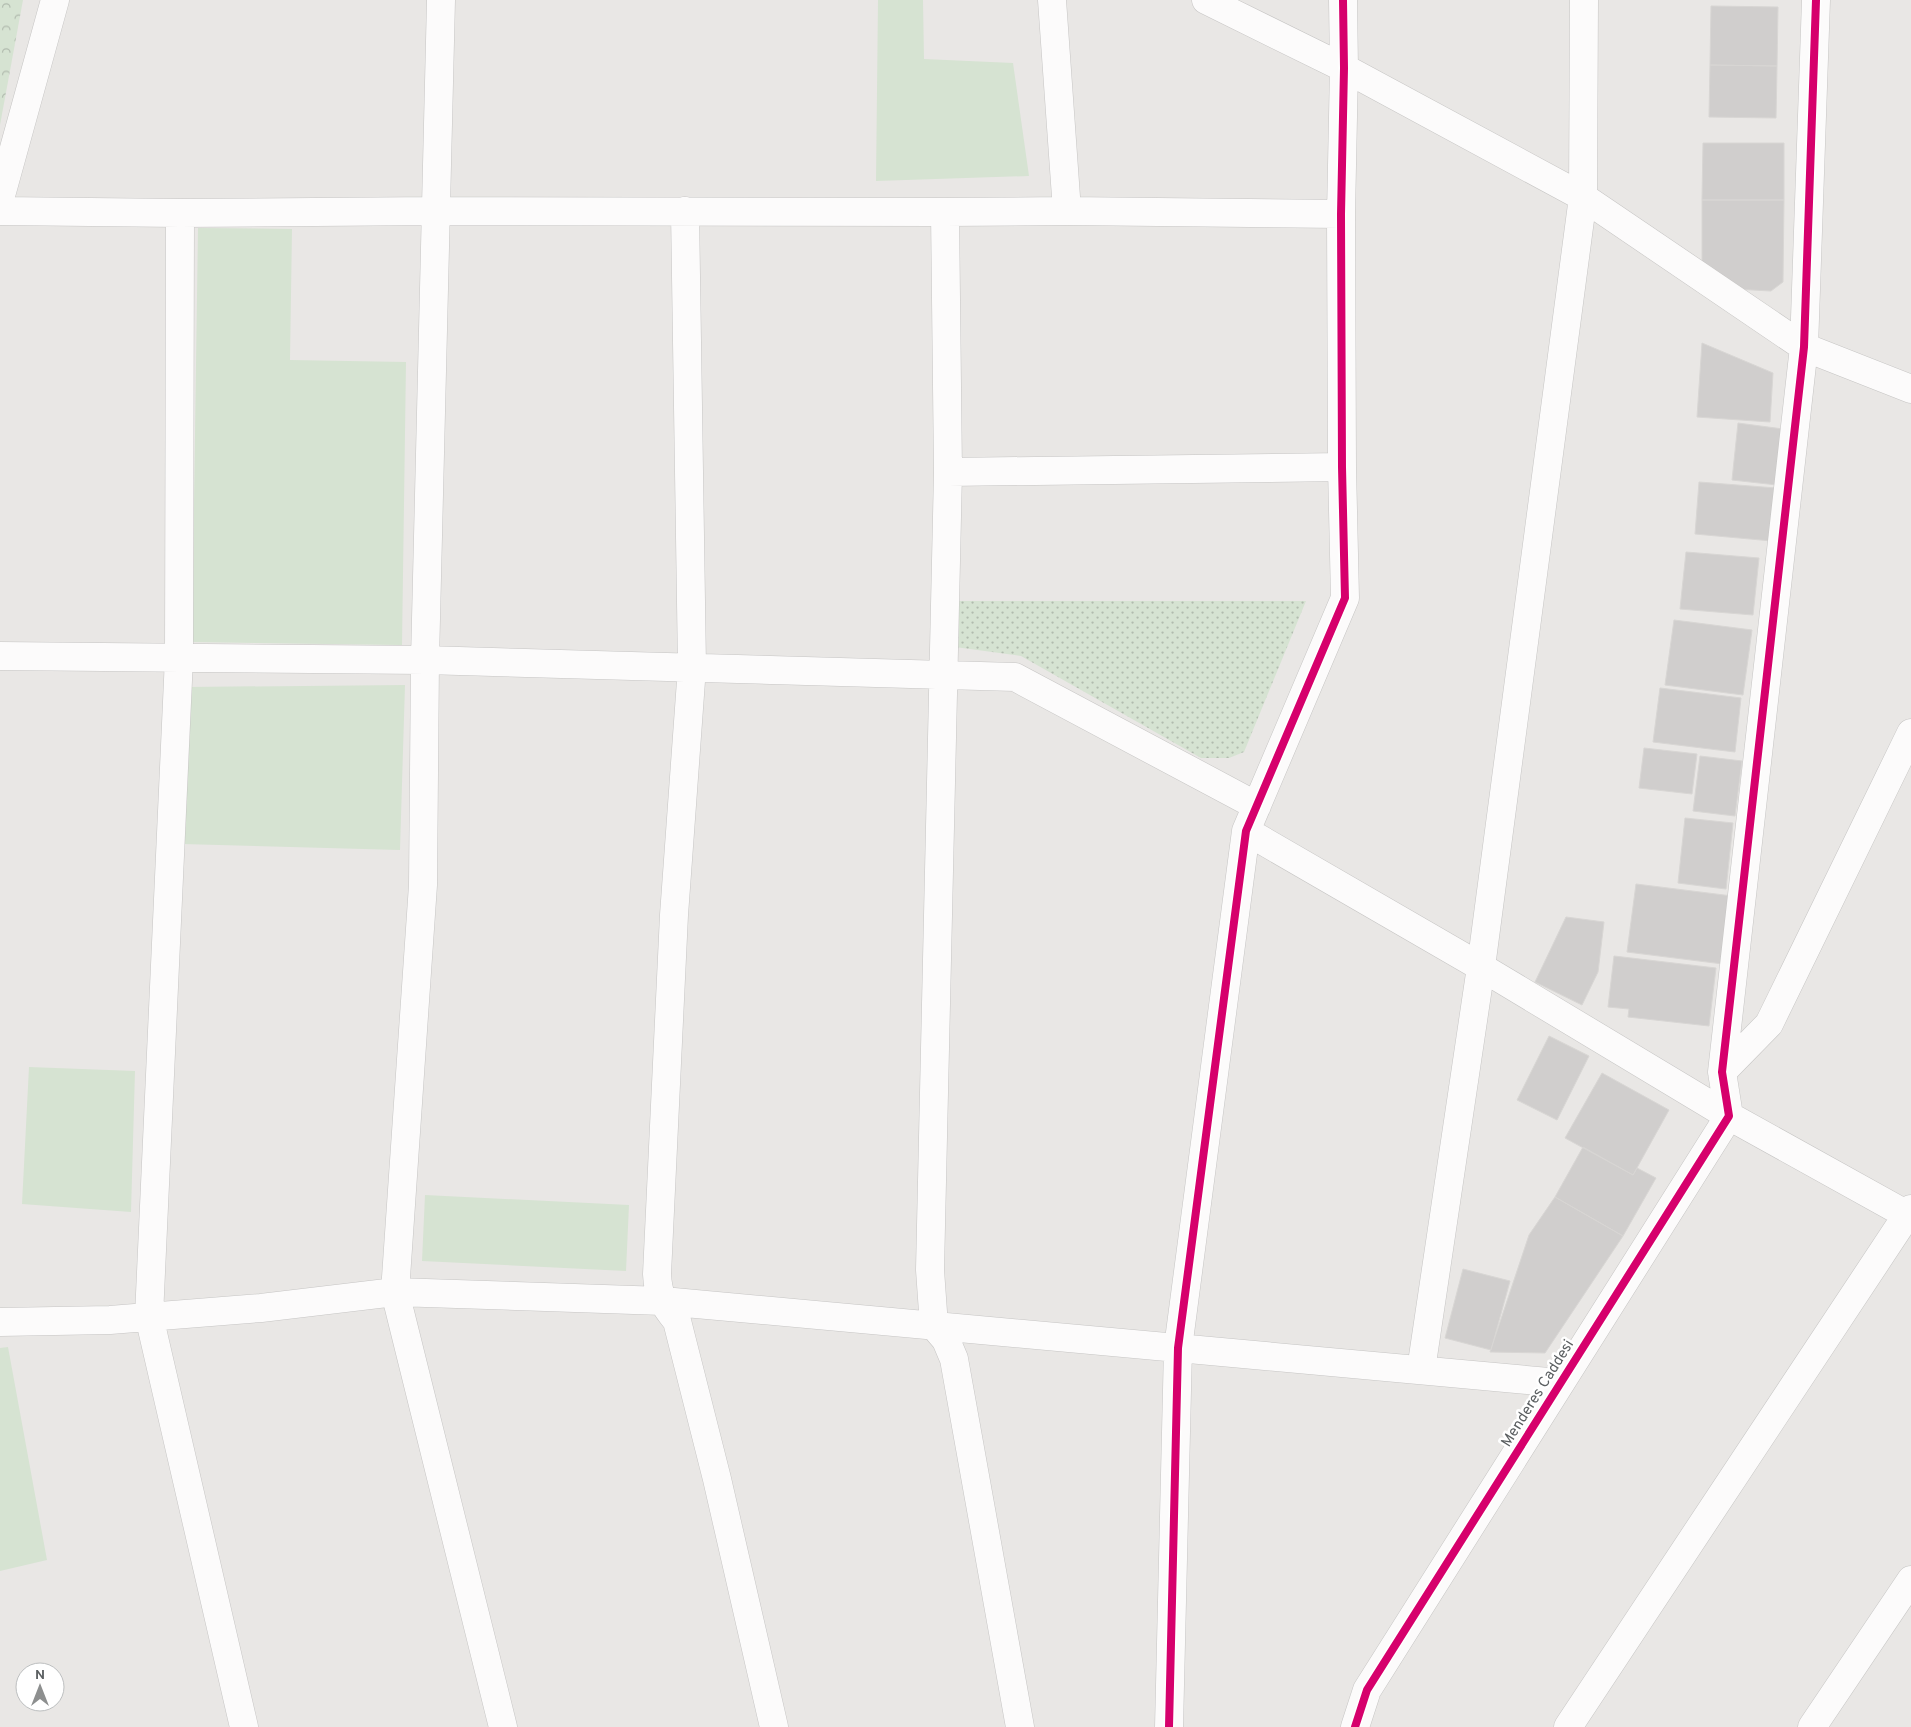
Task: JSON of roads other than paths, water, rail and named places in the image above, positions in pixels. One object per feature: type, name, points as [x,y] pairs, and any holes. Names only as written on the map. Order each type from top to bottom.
[{"type":"street","points":[[0,199],[55,0]]},
{"type":"street","points":[[441,0],[425,660],[423,885],[394,1292],[503,1727]]},
{"type":"street","points":[[1052,0],[1067,211]]},
{"type":"street","points":[[1206,0],[1344,68],[1583,197],[1804,347],[1911,389]]},
{"type":"street","points":[[1169,1727],[1178,1348],[1246,831],[1345,598],[1342,467],[1341,214],[1344,68],[1343,0]]},
{"type":"street","points":[[1421,1370],[1481,967],[1583,197],[1584,0]]},
{"type":"street","points":[[1729,1116],[1722,1072],[1804,347],[1816,0]]},
{"type":"street","points":[[0,211],[180,213],[1067,211],[1341,214]]},
{"type":"street","points":[[685,211],[692,667],[674,915],[657,1274],[660,1304],[677,1321],[717,1479],[774,1727]]},
{"type":"street","points":[[945,212],[948,472],[930,1270],[933,1312],[954,1359],[1020,1727]]},
{"type":"street","points":[[180,213],[179,658],[149,1316],[244,1727]]},
{"type":"street","points":[[948,472],[1342,467]]},
{"type":"street","points":[[0,656],[425,660],[1015,677],[1257,806]]},
{"type":"street","points":[[1722,1072],[1769,1024],[1911,733]]},
{"type":"street","points":[[1246,831],[1481,967],[1729,1116],[1910,1214],[1568,1727]]},
{"type":"street","name":"Menderes Caddesi","points":[[1355,1727],[1367,1690],[1729,1116]]},
{"type":"street","points":[[618,1299],[639,1294],[652,1285],[657,1274]]},
{"type":"street","points":[[0,1322],[110,1320],[261,1308],[394,1292],[618,1299],[894,1322],[933,1312],[973,1329],[1560,1383]]},
{"type":"street","points":[[683,1345],[687,1325],[694,1314],[724,1308]]},
{"type":"street","points":[[954,1359],[956,1337],[963,1332],[973,1329]]},
{"type":"street","points":[[1812,1727],[1911,1580]]}]
